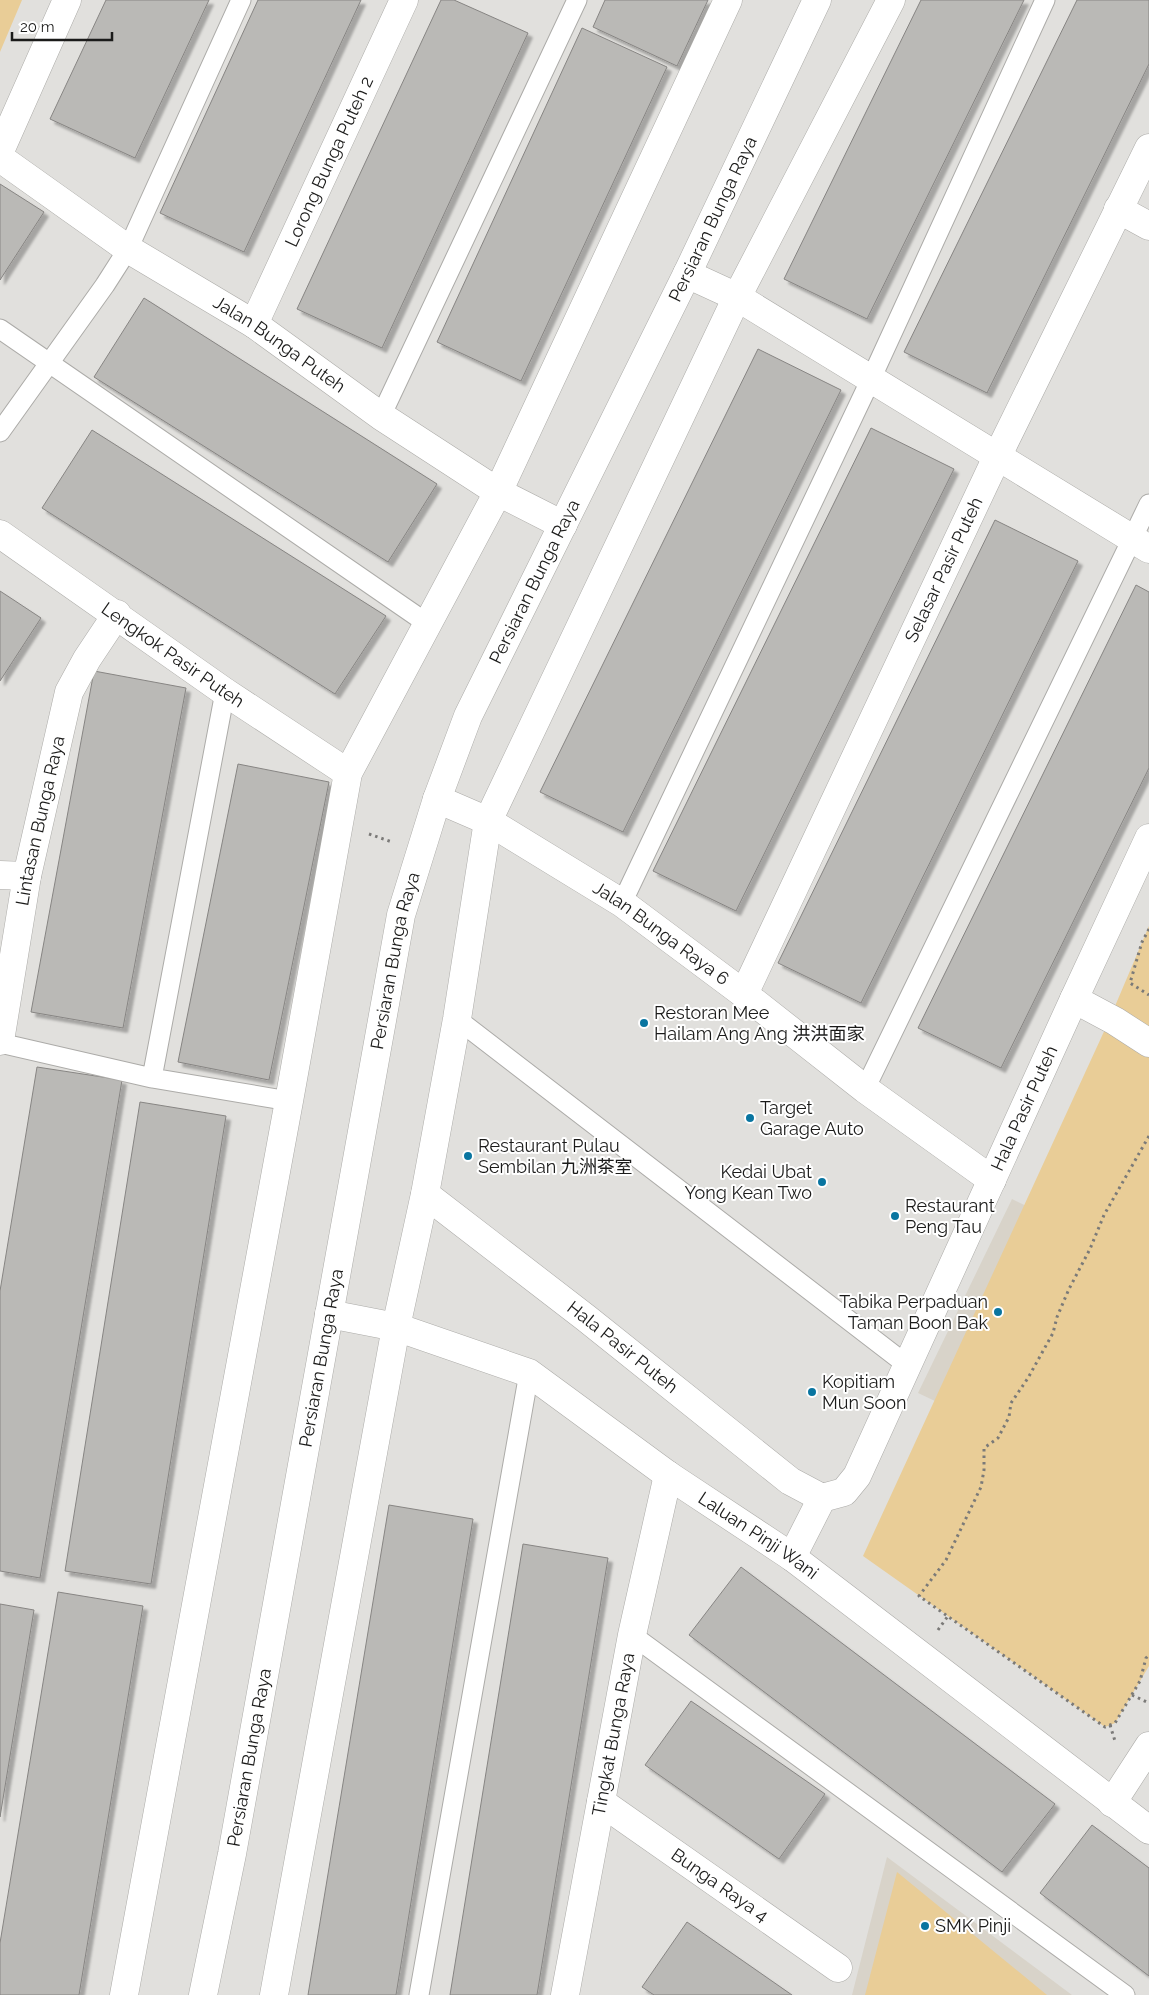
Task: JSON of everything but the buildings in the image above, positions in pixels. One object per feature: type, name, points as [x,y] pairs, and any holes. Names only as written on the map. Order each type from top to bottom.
[{"type":"street","points":[[0,151],[67,0]]},
{"type":"street","name":"Lorong Bunga Puteh 2","points":[[254,324],[404,0]]},
{"type":"street","points":[[124,1995],[348,773],[498,492],[728,0]]},
{"type":"street","name":"Persiaran Bunga Raya","points":[[203,1995],[232,1854],[401,914],[437,799],[468,716],[687,274],[817,0]]},
{"type":"street","points":[[274,1995],[396,1327],[425,1194],[458,1019],[488,821],[737,297],[891,0]]},
{"type":"street","name":"Selasar Pasir Puteh","points":[[744,994],[997,457],[1149,148]]},
{"type":"street","name":"Jalan Bunga Puteh","points":[[0,158],[128,249],[254,324],[381,416],[498,492],[563,525]]},
{"type":"street","points":[[1118,209],[1149,226]]},
{"type":"street","points":[[687,274],[737,297],[1140,543]]},
{"type":"street","name":"Lengkok Pasir Puteh","points":[[0,534],[117,614],[225,692],[348,773]]},
{"type":"street","name":"Lintasan Bunga Raya","points":[[0,1042],[27,876],[70,692],[87,659],[117,614]]},
{"type":"street","name":"Jalan Bunga Raya 6","points":[[437,799],[488,821],[622,904],[744,994],[865,1090],[992,1180]]},
{"type":"street","name":"Hala Pasir Puteh","points":[[425,1194],[579,1312],[790,1481],[822,1498],[844,1492],[857,1476],[1149,838]]},
{"type":"street","points":[[0,875],[27,876]]},
{"type":"street","points":[[1074,999],[1115,1021],[1149,1043]]},
{"type":"street","name":"Laluan Pinji Wani","points":[[328,1314],[396,1327],[530,1373],[668,1475],[792,1557],[1149,1830]]},
{"type":"street","name":"Tingkat Bunga Raya","points":[[565,1995],[632,1635],[668,1475]]},
{"type":"street","points":[[792,1557],[822,1498]]},
{"type":"street","points":[[1112,1803],[1149,1746]]},
{"type":"street","name":"Bunga Raya 4","points":[[601,1802],[838,1968]]},
{"type":"lane","points":[[0,432],[105,285],[128,249],[241,0]]},
{"type":"lane","points":[[381,416],[577,0]]},
{"type":"lane","points":[[622,904],[871,379],[1045,0]]},
{"type":"lane","points":[[0,329],[428,624]]},
{"type":"lane","points":[[865,1090],[1140,543],[1149,504]]},
{"type":"lane","points":[[152,1078],[225,692]]},
{"type":"lane","points":[[458,1019],[907,1365]]},
{"type":"lane","points":[[0,1042],[152,1078],[289,1101]]},
{"type":"lane","points":[[419,1995],[530,1373]]},
{"type":"lane","points":[[632,1635],[1125,1995]]},
{"type":"path","points":[[339,824],[421,851]]},
{"type":"path","points":[[1149,929],[1142,942],[1130,983],[1149,994]]},
{"type":"path","points":[[1149,1136],[1104,1214],[1090,1249],[1060,1310],[1053,1333],[1028,1378],[1011,1403],[1009,1417],[998,1438],[984,1448],[984,1470],[981,1487],[946,1560],[920,1596],[1105,1727],[1115,1723],[1140,1680],[1146,1658],[1149,1655]]},
{"type":"path","points":[[1132,1694],[1149,1703]]},
{"type":"shaded area","points":[[0,0],[22,0],[0,52]]},
{"type":"shaded area","points":[[1149,926],[1149,1666],[1115,1723],[1105,1727],[863,1556],[1107,1025]]},
{"type":"shaded area","name":"Tabika Perpaduan Taman Boon Bak","points":[[1012,1199],[1078,1231],[984,1424],[918,1393]]},
{"type":"shaded area","name":"SMK Pinji","points":[[887,1857],[1072,1995],[852,1995]]},
{"type":"shaded area","name":"SMK Pinji","points":[[897,1872],[1047,1995],[865,1995]]},
{"type":"place","name":"Restoran Mee Hailam Ang Ang 洪洪面家","points":[[644,1023]]},
{"type":"place","name":"Target Garage Auto","points":[[750,1118]]},
{"type":"place","name":"Restaurant Pulau Sembilan 九洲茶室","points":[[468,1156]]},
{"type":"place","name":"Kedai Ubat Yong Kean Two","points":[[822,1182]]},
{"type":"place","name":"Restaurant Peng Tau","points":[[895,1216]]},
{"type":"place","name":"Tabika Perpaduan Taman Boon Bak","points":[[998,1312]]},
{"type":"place","name":"Kopitiam Mun Soon","points":[[812,1392]]},
{"type":"place","name":"SMK Pinji","points":[[925,1926]]}]
